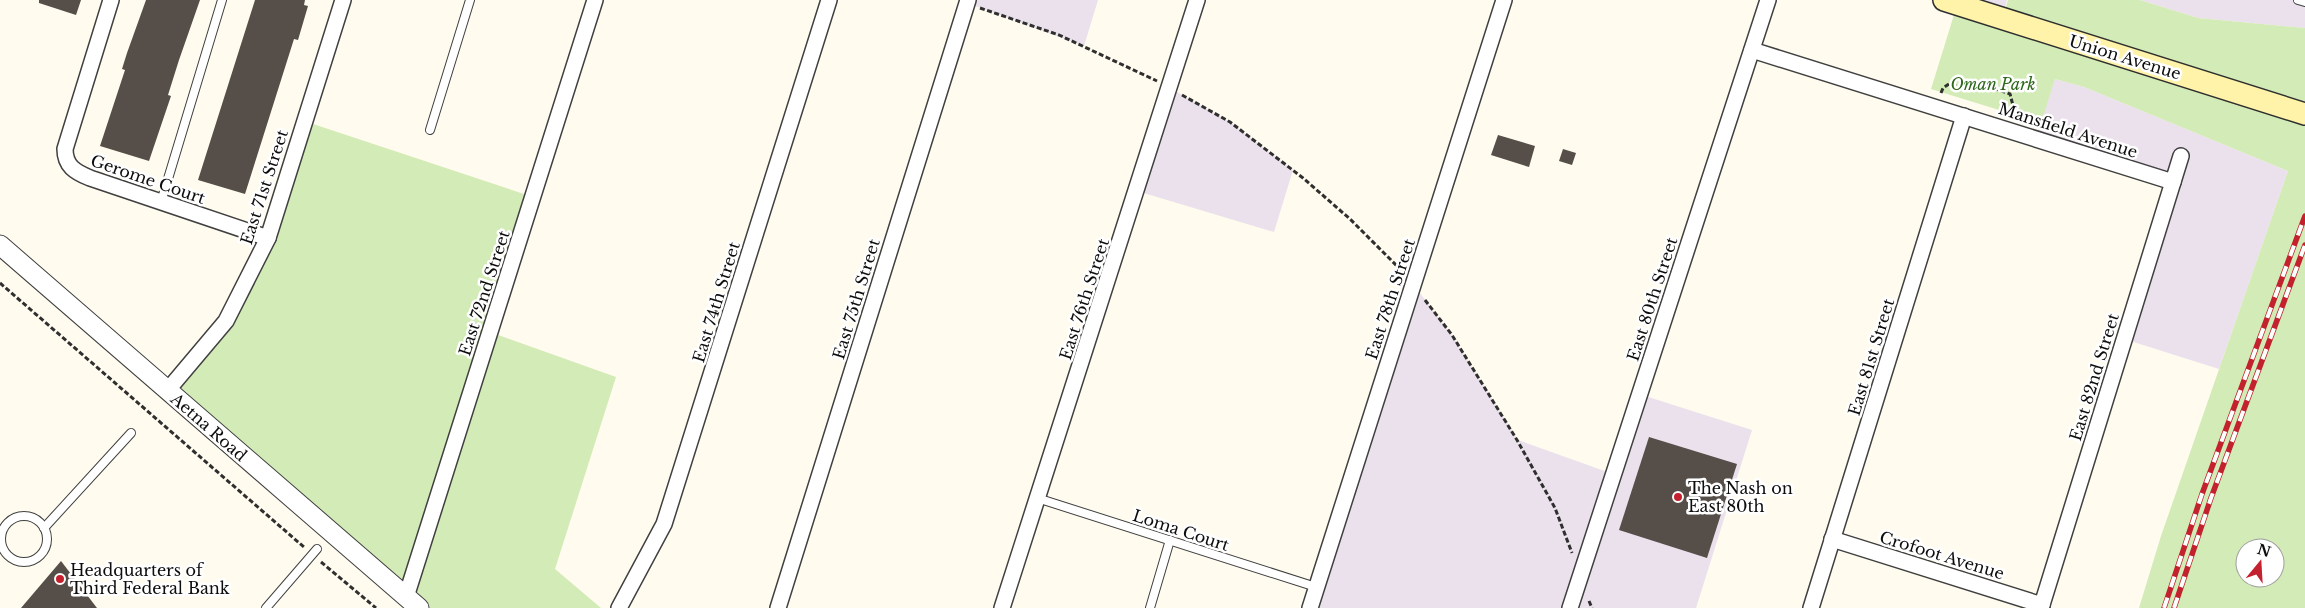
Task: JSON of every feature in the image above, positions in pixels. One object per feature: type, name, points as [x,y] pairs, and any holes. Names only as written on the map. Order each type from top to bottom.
[{"type":"main road","name":"Union Avenue","points":[[1945,0],[2304,113]]},
{"type":"street","name":"Gerome Court","points":[[111,0],[65,149],[65,158],[73,171],[268,238]]},
{"type":"street","name":"East 71st Street","points":[[167,391],[226,321],[268,238],[342,0]]},
{"type":"street","name":"East 72nd Street","points":[[413,602],[595,0]]},
{"type":"street","name":"East 74th Street","points":[[619,608],[664,524],[829,0]]},
{"type":"street","name":"East 76th Street","points":[[1002,608],[1197,0]]},
{"type":"street","name":"East 78th Street","points":[[1310,608],[1504,0]]},
{"type":"street","name":"East 80th Street","points":[[1570,608],[1768,0]]},
{"type":"street","name":"East 75th Street","points":[[778,608],[972,3]]},
{"type":"street","name":"Mansfield Avenue","points":[[1752,50],[2173,182]]},
{"type":"street","name":"East 81st Street","points":[[1811,608],[1964,116]]},
{"type":"street","name":"East 82nd Street","points":[[2041,606],[2181,156]]},
{"type":"street","name":"Aetna Road","points":[[0,245],[413,602]]},
{"type":"street","name":"Crofoot Avenue","points":[[1832,539],[2041,606]]},
{"type":"lane","points":[[161,202],[222,0]]},
{"type":"lane","points":[[430,130],[470,0]]},
{"type":"lane","points":[[2298,0],[2305,2]]},
{"type":"lane","points":[[44,528],[131,433]]},
{"type":"lane","name":"Loma Court","points":[[1037,498],[1316,587]]},
{"type":"lane","points":[[22,516],[33,518],[44,528],[47,534],[47,545],[42,555],[32,561],[21,562],[11,558],[4,550],[1,539],[2,534],[4,528],[11,520],[22,516]]},
{"type":"lane","points":[[1150,608],[1170,540]]},
{"type":"lane","points":[[266,608],[317,549]]},
{"type":"path","points":[[972,3],[1059,35],[1126,65],[1161,84]]},
{"type":"path","points":[[1940,96],[1943,88],[1949,84],[1967,89],[1979,83],[2010,94],[2016,120]]},
{"type":"path","points":[[1177,92],[1230,122],[1303,178],[1373,240],[1406,276]]},
{"type":"path","points":[[0,283],[298,542]]},
{"type":"path","points":[[1422,296],[1452,335],[1518,440],[1555,508],[1572,554]]},
{"type":"path","points":[[333,572],[376,608]]},
{"type":"shaded area","points":[[968,0],[1098,0],[1084,46],[967,3]]},
{"type":"shaded area","points":[[1944,0],[2007,0],[2002,18]]},
{"type":"shaded area","points":[[2140,0],[2305,0],[2305,28],[2198,18]]},
{"type":"shaded area","points":[[2055,79],[2084,87],[2288,171],[2219,369],[2124,339],[2172,182],[2035,138]]},
{"type":"shaded area","points":[[1170,88],[1230,122],[1293,170],[1274,232],[1137,191]]},
{"type":"shaded area","points":[[1413,284],[1452,335],[1518,440],[1613,474],[1639,394],[1752,430],[1696,608],[1310,608]]},
{"type":"green space","name":"Oman Park","points":[[2008,0],[2140,0],[2198,18],[2305,28],[2305,608],[2139,608],[2161,536],[2288,171],[2084,87],[2055,79],[2041,123],[1931,89],[1957,5],[2002,18]]},
{"type":"green space","points":[[304,121],[533,197],[490,332],[616,377],[555,569],[601,608],[420,608],[167,391],[247,280]]},
{"type":"building","points":[[39,0],[81,0],[76,15],[39,3]]},
{"type":"building","points":[[146,0],[200,0],[179,60],[168,95],[171,96],[149,161],[100,146],[125,70],[122,69],[127,53]]},
{"type":"building","points":[[255,0],[305,0],[304,5],[308,6],[298,40],[294,39],[245,194],[198,180]]},
{"type":"building","points":[[1498,135],[1535,146],[1529,167],[1491,155]]},
{"type":"building","points":[[1563,149],[1576,153],[1572,165],[1559,161]]},
{"type":"building","name":"The Nash on East 80th","points":[[1649,437],[1737,464],[1707,558],[1619,530]]},
{"type":"building","name":"Headquarters of Third Federal Bank","points":[[61,561],[97,608],[21,608]]},
{"type":"railway","points":[[2164,608],[2202,494],[2305,216]]},
{"type":"railway","points":[[2174,608],[2211,498],[2305,245]]},
{"type":"place","name":"The Nash on East 80th","points":[[1678,497]]},
{"type":"place","name":"Headquarters of Third Federal Bank","points":[[60,579]]}]
